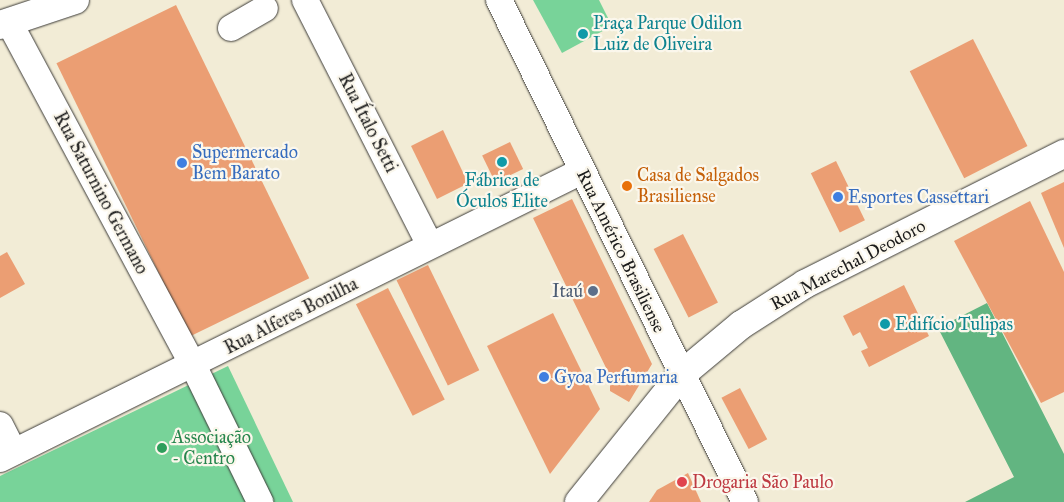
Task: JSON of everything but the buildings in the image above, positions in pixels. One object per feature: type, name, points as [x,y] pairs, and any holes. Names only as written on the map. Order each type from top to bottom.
[{"type":"main road","points":[[5,23],[75,0]]},
{"type":"main road","name":"Rua Marechal Deodoro","points":[[579,502],[681,375],[741,325],[805,284],[1064,154]]},
{"type":"street","name":"Rua Ítalo Setti","points":[[306,0],[430,245]]},
{"type":"street","name":"Rua Américo Brasiliense","points":[[499,0],[681,375],[745,502]]},
{"type":"street","points":[[231,28],[265,8]]},
{"type":"street","name":"Rua Saturnino Germano","points":[[5,23],[193,365],[260,502]]},
{"type":"street","name":"Rua Alferes Bonilha","points":[[7,455],[193,365],[430,245],[582,171]]},
{"type":"street","points":[[0,425],[7,455]]},
{"type":"green space","points":[[533,0],[599,0],[612,26],[562,53]]},
{"type":"green space","points":[[987,303],[1064,454],[1064,502],[965,502],[1014,477],[938,328]]},
{"type":"green space","name":"Associação - Centro","points":[[228,366],[293,502],[0,502],[0,476]]},
{"type":"place","name":"Praça Parque Odilon Luiz de Oliveira","points":[[583,34]]},
{"type":"place","name":"Fábrica de Óculos Elite","points":[[502,162]]},
{"type":"place","name":"Supermercado Bem Barato","points":[[182,163]]},
{"type":"place","name":"Casa de Salgados Brasiliense","points":[[627,186]]},
{"type":"place","name":"Esportes Cassettari","points":[[838,197]]},
{"type":"place","name":"Itaú","points":[[593,291]]},
{"type":"place","name":"Edifício Tulipas","points":[[885,324]]},
{"type":"place","name":"Gyoa Perfumaria","points":[[544,377]]},
{"type":"place","name":"Associação - Centro","points":[[162,448]]},
{"type":"place","name":"Drogaria São Paulo","points":[[682,482]]}]
